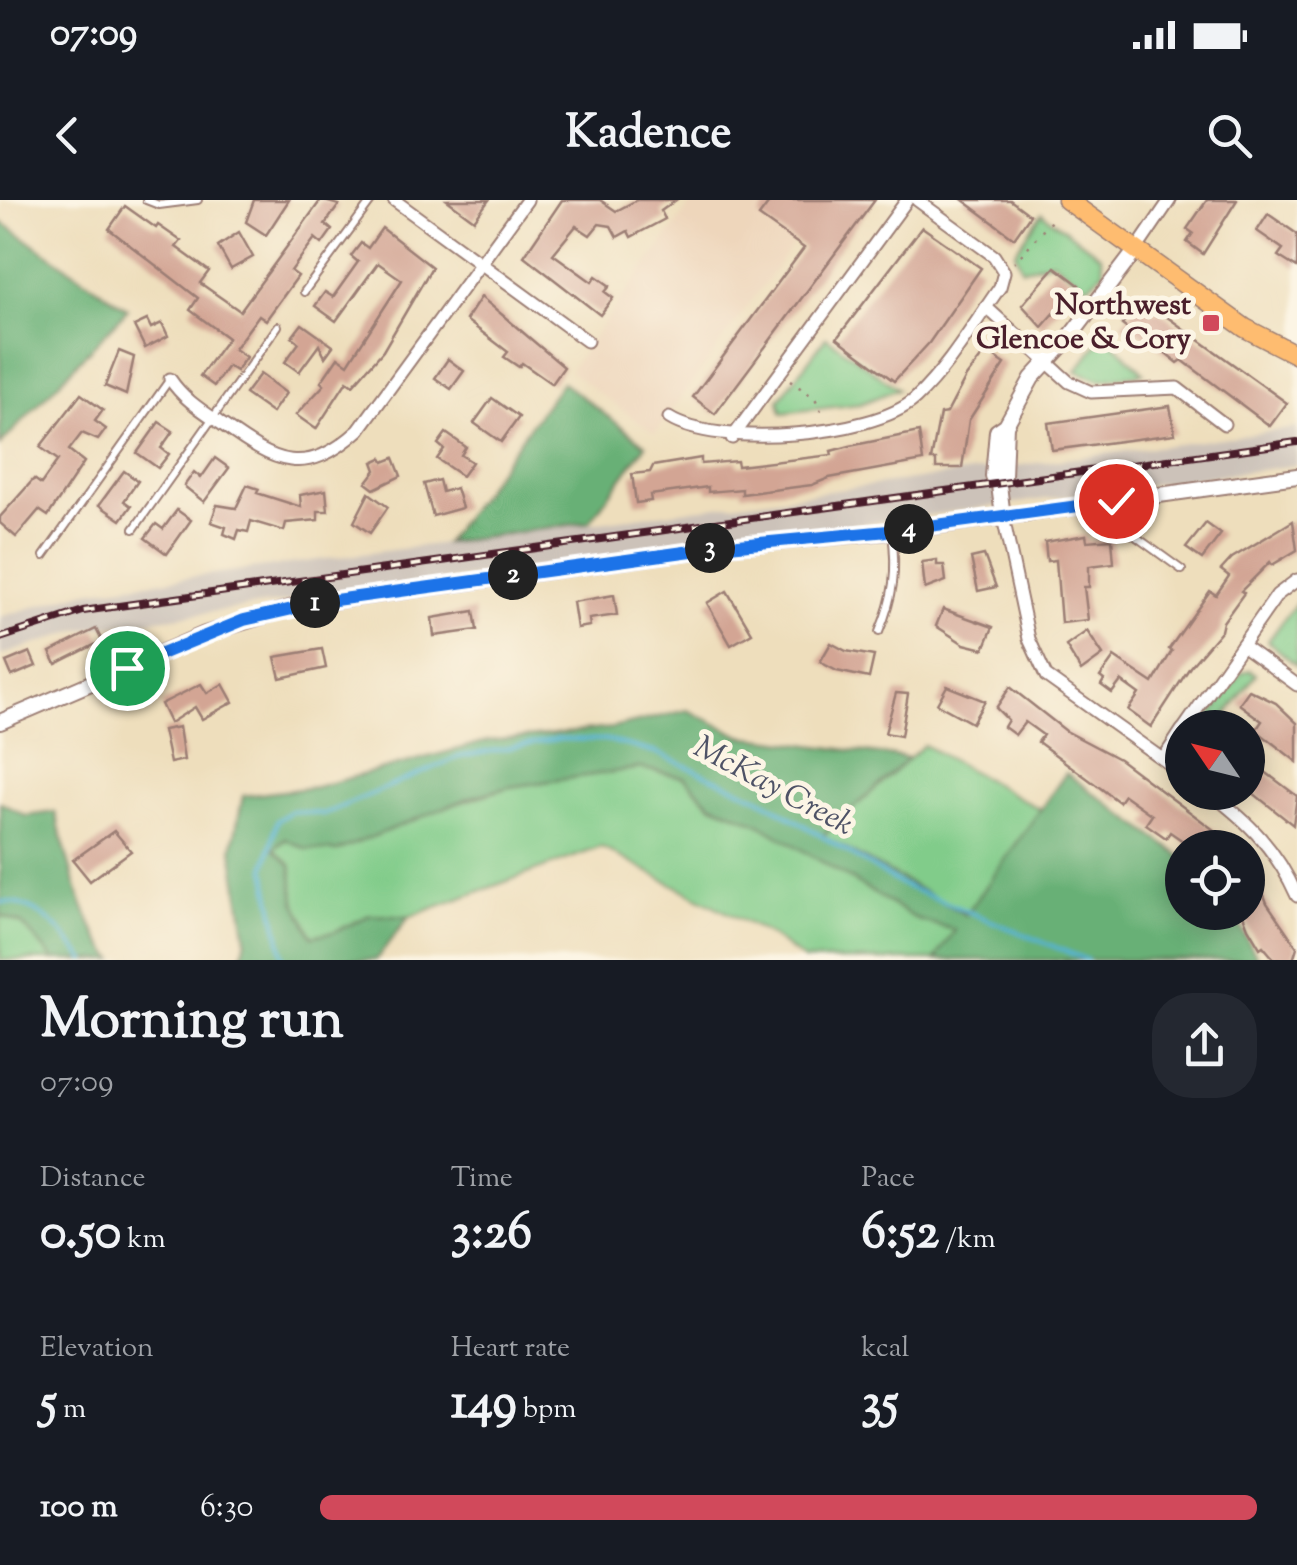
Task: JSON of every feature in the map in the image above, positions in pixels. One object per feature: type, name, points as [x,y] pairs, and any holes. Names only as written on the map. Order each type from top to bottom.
[{"type":"main road","points":[[1068,200],[1245,328],[1297,355]]},
{"type":"street","points":[[394,200],[587,341]]},
{"type":"street","points":[[170,379],[182,396],[258,450],[282,461],[319,458],[337,450],[359,430],[526,200]]},
{"type":"street","points":[[732,438],[907,200]]},
{"type":"street","points":[[668,418],[694,432],[732,438],[857,425],[909,402],[986,307],[1009,268],[916,200]]},
{"type":"street","points":[[1165,756],[1163,759],[1046,676],[1029,640],[999,485],[993,476],[993,446],[997,431],[1006,425],[1019,398],[1136,250],[1170,200]]},
{"type":"street","points":[[986,307],[1069,382],[1091,392],[1177,388],[1224,424]]},
{"type":"street","points":[[0,722],[205,634],[278,610],[728,546],[892,531],[1297,476]]},
{"type":"street","points":[[1197,710],[1277,596],[1297,580]]},
{"type":"street","points":[[1242,645],[1297,685]]},
{"type":"street","points":[[1232,810],[1258,831],[1276,853],[1297,896]]},
{"type":"lane","points":[[146,200],[158,205],[198,200]]},
{"type":"lane","points":[[304,292],[372,200]]},
{"type":"lane","points":[[134,529],[278,326]]},
{"type":"lane","points":[[44,556],[170,379]]},
{"type":"lane","points":[[1116,501],[1131,533],[1182,570]]},
{"type":"lane","points":[[879,632],[893,599],[897,575],[892,531]]},
{"type":"path","points":[[1009,268],[1050,220]]},
{"type":"path","points":[[790,381],[816,398],[822,413]]},
{"type":"shaded area","points":[[694,200],[825,200],[655,434],[569,371]]},
{"type":"shaded area","points":[[1297,428],[1297,465],[79,630],[0,656],[0,617],[87,591]]},
{"type":"green space","points":[[1042,213],[1101,256],[1104,271],[1088,286],[1052,261],[1022,269],[1015,252]]},
{"type":"green space","points":[[0,221],[128,309],[0,445]]},
{"type":"green space","points":[[1105,334],[1144,373],[1100,380],[1076,371]]},
{"type":"green space","points":[[826,337],[898,389],[860,404],[782,413],[779,400]]},
{"type":"green space","points":[[562,382],[646,445],[589,522],[445,543]]},
{"type":"green space","points":[[1297,602],[1297,666],[1268,641]]},
{"type":"green space","points":[[1250,670],[1256,674],[1230,710],[1214,710],[1242,672]]},
{"type":"green space","points":[[688,710],[741,736],[909,758],[823,836],[966,915],[1066,773],[1165,845],[1165,930],[1242,930],[1259,960],[935,960],[955,930],[918,920],[758,823],[710,803],[684,777],[640,768],[509,787],[469,798],[337,851],[306,849],[285,839],[274,849],[291,865],[295,901],[312,936],[334,932],[370,915],[409,917],[376,960],[241,960],[246,939],[232,849],[243,796],[316,787],[488,741],[612,728]]},
{"type":"green space","points":[[924,745],[1041,810],[967,915],[822,836]]},
{"type":"green space","points":[[640,768],[684,777],[710,804],[758,823],[918,920],[956,930],[935,960],[804,960],[768,934],[601,847],[409,917],[370,915],[334,932],[312,936],[295,901],[291,865],[274,849],[286,839],[306,849],[377,835],[418,816],[509,787]]},
{"type":"green space","points":[[0,802],[26,816],[55,812],[84,909],[115,960],[54,960],[22,924],[0,915]]},
{"type":"green space","points":[[0,915],[22,924],[54,960],[0,960]]},
{"type":"building","points":[[254,200],[289,200],[266,235],[246,222]]},
{"type":"building","points":[[321,200],[339,205],[325,224],[332,230],[322,244],[315,238],[291,271],[298,276],[266,320],[259,315],[234,349],[246,357],[236,371],[228,366],[214,386],[200,376],[228,338],[190,310],[198,298],[109,229],[125,206],[156,228],[158,225],[181,241],[176,247],[209,271],[200,283],[240,311]]},
{"type":"building","points":[[447,200],[489,200],[474,220]]},
{"type":"building","points":[[562,200],[600,200],[616,211],[637,200],[676,200],[661,211],[665,219],[631,237],[628,231],[617,237],[611,226],[599,224],[590,235],[576,226],[553,254],[592,282],[596,276],[610,286],[605,292],[613,298],[600,315],[524,256]]},
{"type":"building","points":[[771,200],[875,200],[715,414],[693,397],[804,248],[759,216]]},
{"type":"building","points":[[963,200],[1010,200],[1030,215],[1014,238]]},
{"type":"building","points":[[1207,200],[1237,200],[1203,254],[1187,242],[1193,233],[1187,229]]},
{"type":"building","points":[[1268,214],[1297,234],[1297,268],[1278,256],[1283,249],[1257,231]]},
{"type":"building","points":[[922,227],[981,268],[929,343],[894,381],[837,338]]},
{"type":"building","points":[[382,228],[432,267],[383,351],[353,385],[347,381],[316,429],[296,415],[324,385],[321,382],[338,357],[348,364],[402,280],[378,263],[336,321],[315,306],[325,292],[333,297],[358,262],[351,256],[361,243],[368,248]]},
{"type":"building","points":[[239,232],[253,257],[231,269],[218,246]]},
{"type":"building","points":[[1055,267],[1079,285],[1042,327],[1022,305]]},
{"type":"building","points":[[481,297],[564,367],[552,384],[522,363],[519,367],[504,357],[508,352],[466,320]]},
{"type":"building","points":[[1138,302],[1153,313],[1156,309],[1287,403],[1270,426],[1182,360],[1178,363],[1137,330],[1134,334],[1122,325]]},
{"type":"building","points":[[147,320],[151,328],[162,323],[168,336],[145,348],[134,326]]},
{"type":"building","points":[[302,324],[333,346],[325,357],[319,345],[299,372],[285,362],[299,343],[292,337]]},
{"type":"building","points":[[119,351],[134,357],[126,395],[105,386]]},
{"type":"building","points":[[986,351],[1005,364],[969,420],[962,468],[936,468],[936,460],[931,460],[940,414],[947,413],[966,377]]},
{"type":"building","points":[[448,359],[464,371],[451,389],[435,378]]},
{"type":"building","points":[[260,374],[286,393],[272,413],[245,394]]},
{"type":"building","points":[[81,394],[103,410],[95,421],[106,429],[98,440],[82,433],[69,450],[84,462],[48,516],[39,510],[16,537],[0,523],[0,517],[34,479],[41,484],[58,460],[40,447]]},
{"type":"building","points":[[492,398],[519,417],[501,442],[474,423]]},
{"type":"building","points":[[1170,406],[1175,434],[1052,450],[1048,423]]},
{"type":"building","points":[[159,422],[173,431],[161,448],[169,454],[158,468],[137,453]]},
{"type":"building","points":[[919,432],[923,461],[829,478],[812,485],[742,494],[742,489],[708,492],[708,487],[650,495],[651,501],[636,503],[632,474],[650,472],[653,466],[701,458],[701,464],[737,461],[738,466],[832,455],[831,451]]},
{"type":"building","points":[[446,433],[466,447],[461,455],[472,462],[462,476],[437,459],[444,449],[438,444]]},
{"type":"building","points":[[215,458],[229,468],[204,502],[184,486],[194,472],[201,478]]},
{"type":"building","points":[[382,458],[384,462],[394,458],[401,476],[374,489],[366,483],[376,470],[373,462]]},
{"type":"building","points":[[124,471],[138,481],[124,501],[131,506],[121,520],[99,505]]},
{"type":"building","points":[[439,480],[442,492],[456,488],[462,508],[433,516],[424,484]]},
{"type":"building","points":[[247,485],[259,489],[257,493],[301,507],[300,495],[326,490],[328,511],[318,511],[318,520],[286,523],[284,531],[251,521],[248,532],[239,530],[236,539],[224,534],[226,527],[211,522],[217,505],[236,508]]},
{"type":"building","points":[[369,493],[388,507],[370,533],[354,522]]},
{"type":"building","points":[[177,510],[191,520],[167,554],[145,538],[156,524],[163,529]]},
{"type":"building","points":[[1293,521],[1297,550],[1272,565],[1270,562],[1241,591],[1244,593],[1221,631],[1190,667],[1151,727],[1128,710],[1139,694],[1121,681],[1112,693],[1101,685],[1104,680],[1100,677],[1114,657],[1153,683],[1172,651],[1169,649],[1210,591],[1216,595],[1229,576],[1221,570],[1232,558]]},
{"type":"building","points":[[1206,523],[1221,534],[1202,559],[1186,548]]},
{"type":"building","points":[[1086,535],[1087,541],[1112,539],[1114,563],[1089,566],[1089,587],[1084,587],[1088,620],[1061,623],[1056,560],[1047,561],[1045,542]]},
{"type":"building","points":[[984,555],[996,587],[978,591],[971,558]]},
{"type":"building","points":[[937,560],[937,565],[944,565],[946,581],[925,589],[922,562]]},
{"type":"building","points":[[727,591],[752,633],[731,645],[707,603]]},
{"type":"building","points":[[614,595],[617,615],[589,619],[590,626],[577,628],[573,602]]},
{"type":"building","points":[[943,609],[993,627],[984,649],[964,644],[936,626]]},
{"type":"building","points":[[474,611],[477,630],[434,636],[432,618]]},
{"type":"building","points":[[96,629],[102,641],[56,664],[50,652]]},
{"type":"building","points":[[1087,631],[1103,655],[1081,671],[1066,646]]},
{"type":"building","points":[[831,643],[846,651],[874,656],[869,678],[837,671],[820,662]]},
{"type":"building","points":[[322,649],[326,668],[280,678],[275,657]]},
{"type":"building","points":[[30,652],[36,666],[12,676],[6,662]]},
{"type":"building","points":[[201,684],[207,693],[223,684],[233,702],[202,719],[195,707],[170,723],[161,704]]},
{"type":"building","points":[[947,686],[985,701],[972,723],[937,704]]},
{"type":"building","points":[[1010,687],[1066,731],[1119,759],[1165,793],[1165,810],[1187,810],[1214,830],[1165,830],[1165,837],[1146,824],[1152,815],[1124,795],[1119,802],[1038,742],[1043,735],[1025,722],[1015,735],[1004,727],[1008,720],[996,708]]},
{"type":"building","points":[[1249,690],[1276,703],[1297,723],[1297,762],[1265,737],[1265,710],[1247,710],[1239,704]]},
{"type":"building","points":[[896,693],[908,694],[901,736],[885,733]]},
{"type":"building","points":[[179,727],[184,760],[170,763],[163,730]]},
{"type":"building","points":[[1265,772],[1297,796],[1293,825],[1265,803]]},
{"type":"building","points":[[114,831],[131,851],[90,881],[73,860]]},
{"type":"building","points":[[1265,898],[1297,947],[1293,960],[1275,960],[1263,946],[1260,948],[1249,930],[1265,930]]},
{"type":"waterway","name":"McKay Creek","points":[[284,960],[265,869],[277,821],[291,811],[324,814],[459,757],[557,739],[607,740],[657,753],[761,799],[900,884],[1087,960]]},
{"type":"waterway","name":"McKay Creek","points":[[0,902],[38,913],[85,960]]},
{"type":"railway","points":[[0,638],[83,611],[1297,442]]},
{"type":"place","name":"Northwest Glencoe & Cory","points":[[1211,323]]},
{"type":"route","points":[[127,668],[244,620],[328,601],[728,546],[899,530],[1116,501]]}]
